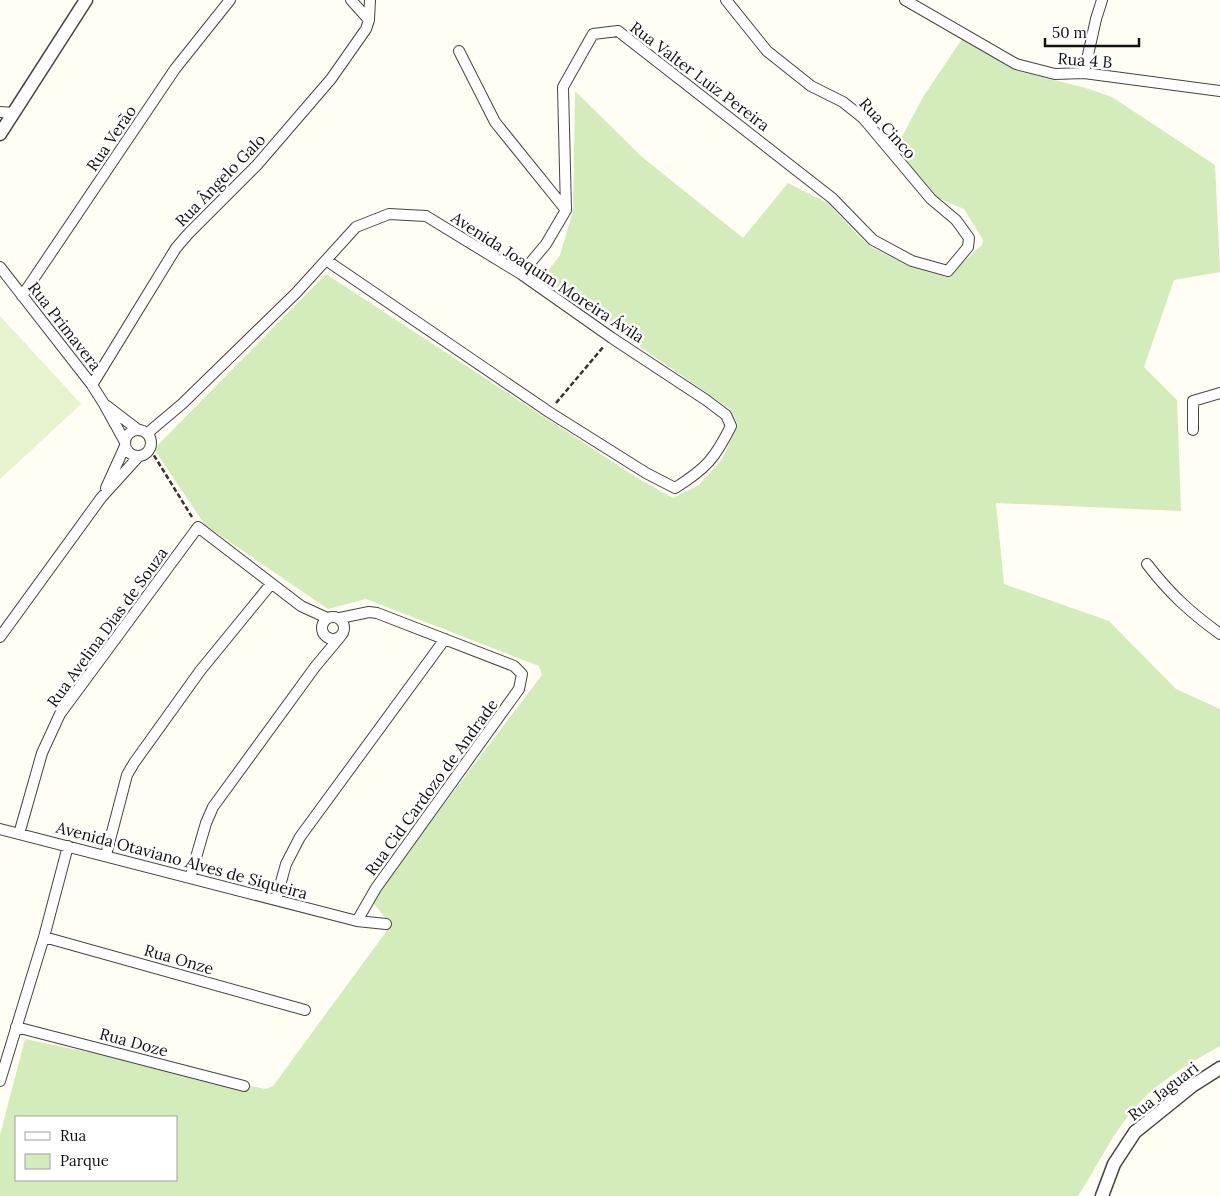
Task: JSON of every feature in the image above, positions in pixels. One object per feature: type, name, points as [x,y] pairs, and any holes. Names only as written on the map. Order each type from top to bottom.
[{"type":"street","points":[[1,131],[14,114],[86,0]]},
{"type":"street","name":"Rua Verão","points":[[22,296],[176,69],[230,0]]},
{"type":"street","points":[[352,0],[369,20]]},
{"type":"street","name":"Rua Ângelo Galo","points":[[92,385],[176,248],[257,165],[330,78],[359,39],[369,20],[370,0]]},
{"type":"street","name":"Rua Cinco","points":[[726,0],[767,51],[811,86],[843,102],[863,118],[931,199],[956,220],[969,238],[968,247],[948,270]]},
{"type":"street","name":"Rua 4 B","points":[[905,0],[1016,64],[1055,74],[1084,74],[1220,90]]},
{"type":"street","points":[[1084,74],[1102,0]]},
{"type":"street","name":"Rua Valter Luiz Pereira","points":[[566,210],[563,87],[593,34],[618,31],[832,198],[873,240],[912,261],[948,270]]},
{"type":"street","points":[[459,51],[494,122],[566,210],[546,244],[521,274]]},
{"type":"street","points":[[0,112],[14,114]]},
{"type":"street","name":"Avenida Joaquim Moreira Ávila","points":[[150,435],[150,431],[196,390],[296,293],[356,227],[389,214],[426,216],[521,274],[726,415],[732,426],[718,452],[698,474],[675,488],[646,473],[549,412]]},
{"type":"street","points":[[326,260],[549,412]]},
{"type":"street","name":"Rua Primavera","points":[[0,267],[92,385],[125,444]]},
{"type":"street","points":[[1192,430],[1192,401],[1220,393]]},
{"type":"street","name":"Rua Primavera","points":[[104,404],[137,429]]},
{"type":"street","points":[[0,637],[101,498],[139,456],[147,453],[150,449],[150,435],[137,429],[129,433],[101,498]]},
{"type":"street","points":[[125,444],[130,454],[139,456]]},
{"type":"street","points":[[190,878],[206,823],[213,807],[315,667],[345,630],[342,622],[336,616],[327,618],[301,606],[198,527]]},
{"type":"street","name":"Rua Avelina Dias de Souza","points":[[20,834],[42,753],[60,714],[198,527]]},
{"type":"street","points":[[1147,564],[1168,591],[1198,618],[1220,634]]},
{"type":"street","points":[[106,855],[128,775],[134,763],[200,672],[270,584]]},
{"type":"street","points":[[301,606],[331,639],[340,637]]},
{"type":"street","points":[[276,900],[286,864],[300,836],[445,639],[377,612],[360,614],[342,622]]},
{"type":"street","points":[[315,667],[325,634],[322,626],[327,618]]},
{"type":"street","name":"Rua Cid Cardozo de Andrade","points":[[358,921],[376,888],[519,689],[522,679],[520,670],[445,639]]},
{"type":"street","name":"Avenida Otaviano Alves de Siqueira","points":[[0,829],[358,921],[386,924]]},
{"type":"street","points":[[0,1081],[44,937],[68,846]]},
{"type":"street","name":"Rua Onze","points":[[44,937],[305,1010]]},
{"type":"street","name":"Rua Doze","points":[[16,1027],[244,1086]]},
{"type":"street","name":"Rua Jaguari","points":[[1105,1195],[1114,1164],[1135,1132],[1192,1086],[1220,1068]]},
{"type":"path","points":[[549,412],[612,338]]},
{"type":"path","points":[[150,449],[198,527]]},
{"type":"green space","points":[[962,39],[1014,70],[1086,88],[1112,97],[1215,165],[1220,272],[1174,280],[1144,367],[1177,400],[1181,511],[996,503],[1004,584],[1109,621],[1176,689],[1220,709],[1220,1046],[1157,1086],[1139,1103],[1114,1136],[1078,1196],[0,1196],[0,1135],[25,1039],[266,1089],[273,1086],[391,925],[371,900],[542,675],[539,666],[366,599],[328,609],[205,525],[154,449],[326,274],[639,479],[673,498],[699,485],[722,459],[738,425],[730,409],[542,279],[560,255],[573,211],[575,91],[642,157],[743,238],[788,183],[828,203],[871,247],[911,267],[946,277],[982,245],[983,240],[964,209],[933,196],[896,148],[923,97]]},
{"type":"green space","points":[[0,316],[81,404],[0,479]]}]
